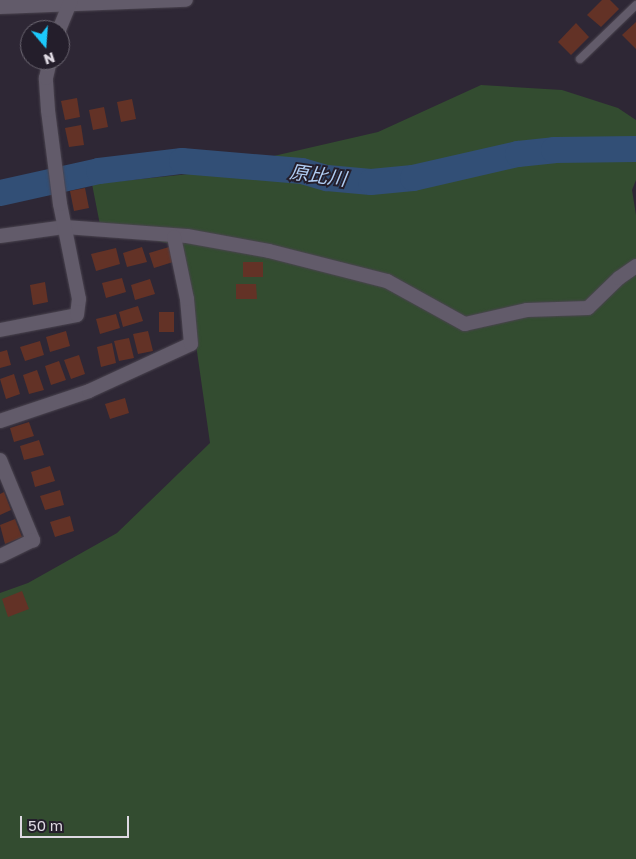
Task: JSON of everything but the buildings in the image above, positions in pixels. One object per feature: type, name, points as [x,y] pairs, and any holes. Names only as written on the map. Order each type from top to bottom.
[{"type":"street","points":[[0,8],[70,2],[186,0]]},
{"type":"street","points":[[63,20],[70,2]]},
{"type":"street","points":[[0,330],[77,315],[79,299],[65,227],[48,110],[46,78],[48,70]]},
{"type":"street","points":[[0,236],[65,227],[174,237],[269,251],[368,274],[387,281],[465,324],[527,310],[588,308],[619,278],[636,266]]},
{"type":"street","points":[[0,421],[89,391],[191,344],[187,299],[174,237]]},
{"type":"street","points":[[0,460],[33,540],[0,556]]},
{"type":"lane","points":[[580,59],[636,5]]},
{"type":"green space","points":[[481,85],[562,90],[618,108],[636,120],[636,180],[632,190],[636,215],[636,859],[0,859],[0,593],[28,583],[117,533],[210,443],[182,246],[101,230],[92,184],[199,173],[378,132]]},
{"type":"waterway","name":"原比川","points":[[0,193],[99,171],[182,161],[302,171],[327,178],[371,182],[413,178],[518,154],[554,150],[636,149]]}]
